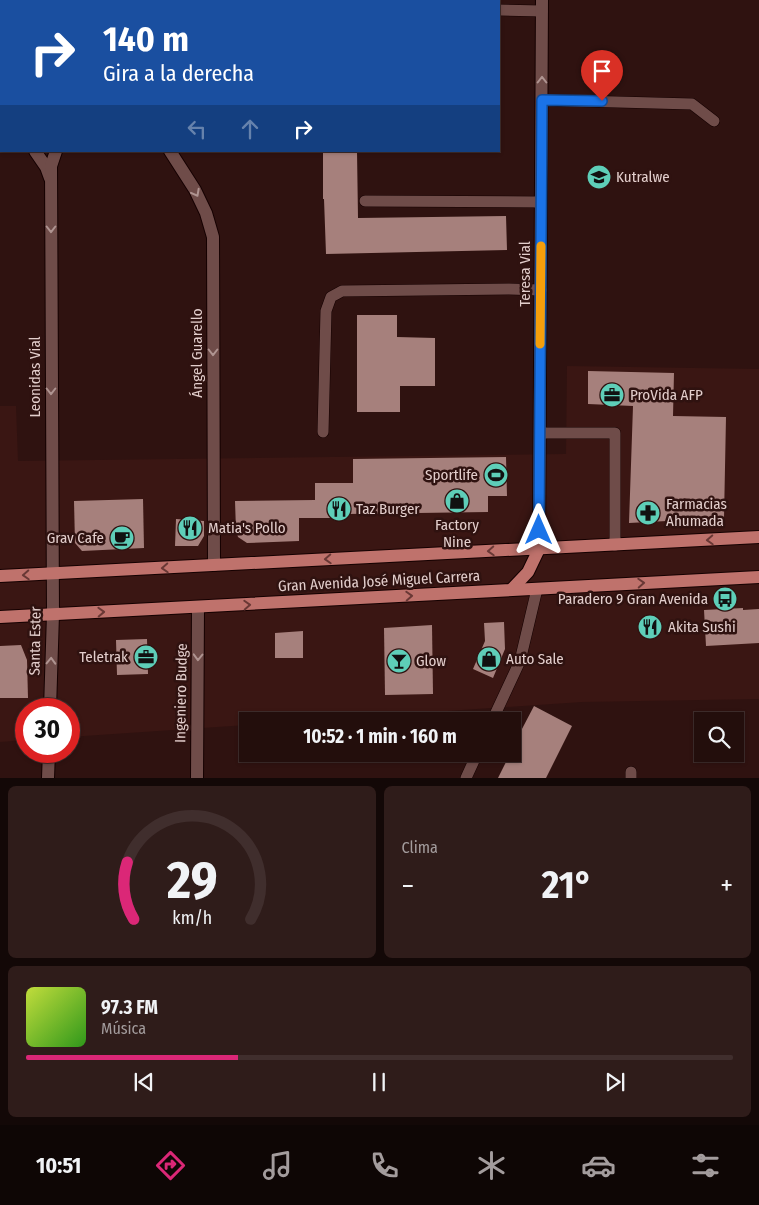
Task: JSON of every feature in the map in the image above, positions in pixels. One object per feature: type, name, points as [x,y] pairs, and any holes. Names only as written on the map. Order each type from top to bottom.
[{"type":"main road","name":"Gran Avenida José Miguel Carrera","points":[[0,576],[759,537]]},
{"type":"main road","points":[[510,590],[528,572],[539,549]]},
{"type":"main road","name":"Gran Avenida José Miguel Carrera","points":[[0,617],[759,578]]},
{"type":"street","name":"Teresa Vial","points":[[539,549],[542,6]]},
{"type":"street","name":"Leonidas Vial","points":[[36,152],[46,167],[51,180]]},
{"type":"street","name":"Leonidas Vial","points":[[52,574],[51,166],[56,152]]},
{"type":"street","name":"Ángel Guarello","points":[[171,152],[195,190],[206,213],[213,237],[214,565]]},
{"type":"street","name":"Santa Ester","points":[[50,698],[53,614],[52,574]]},
{"type":"street","name":"Ingeniero Budge","points":[[197,778],[198,608]]},
{"type":"street","points":[[48,778],[49,763]]},
{"type":"lane","points":[[500,10],[542,6]]},
{"type":"lane","points":[[542,100],[692,104],[714,121]]},
{"type":"lane","points":[[365,201],[541,202]]},
{"type":"lane","points":[[323,432],[326,311],[331,297],[342,291],[541,290]]},
{"type":"lane","points":[[540,433],[615,432],[615,545]]},
{"type":"lane","points":[[496,712],[520,661],[537,589]]},
{"type":"lane","points":[[466,778],[473,762]]},
{"type":"shaded area","points":[[567,366],[759,369],[759,699],[582,702],[434,712],[239,712],[239,726],[80,736],[80,698],[15,698],[15,741],[0,742],[0,406],[16,406],[18,461],[566,454]]},
{"type":"building","points":[[323,152],[357,152],[358,218],[506,216],[507,250],[326,254]]},
{"type":"building","points":[[357,315],[397,315],[397,337],[435,338],[435,386],[400,386],[400,412],[357,412]]},
{"type":"building","points":[[588,371],[674,373],[673,416],[726,417],[724,518],[629,523],[633,406],[588,404]]},
{"type":"building","points":[[506,457],[507,496],[488,496],[488,512],[347,514],[347,518],[299,518],[299,541],[247,543],[238,537],[236,530],[235,501],[315,500],[315,483],[353,483],[353,459]]},
{"type":"building","points":[[143,499],[144,548],[82,551],[75,543],[74,501]]},
{"type":"building","name":"Matia's Pollo","points":[[176,519],[204,521],[204,536],[198,546],[175,546]]},
{"type":"building","points":[[743,608],[743,610],[759,609],[759,643],[706,646],[704,610]]},
{"type":"building","name":"Auto Sale","points":[[504,622],[505,649],[493,678],[473,669],[485,641],[484,623]]},
{"type":"building","points":[[432,625],[433,694],[385,695],[384,628]]},
{"type":"building","points":[[303,631],[303,658],[275,658],[275,633]]},
{"type":"building","points":[[147,639],[148,674],[117,675],[116,640]]},
{"type":"building","points":[[21,645],[27,660],[28,698],[0,698],[0,646]]},
{"type":"building","points":[[534,706],[572,726],[546,778],[498,778],[506,762],[521,762],[521,731]]},
{"type":"slow traffic","points":[[540,344],[541,246]]},
{"type":"place","name":"Kutralwe","points":[[599,177]]},
{"type":"place","name":"ProVida AFP","points":[[612,395]]},
{"type":"place","name":"Sportlife","points":[[496,475]]},
{"type":"place","name":"Factory Nine","points":[[457,501]]},
{"type":"place","name":"Taz Burger","points":[[339,509]]},
{"type":"place","name":"Farmacias Ahumada","points":[[648,513]]},
{"type":"place","name":"Matia's Pollo","points":[[190,528]]},
{"type":"place","name":"Grav Cafe","points":[[122,538]]},
{"type":"place","name":"Paradero 9 Gran Avenida","points":[[725,599]]},
{"type":"place","name":"Akita Sushi","points":[[650,627]]},
{"type":"place","name":"Teletrak","points":[[146,657]]},
{"type":"place","name":"Auto Sale","points":[[489,659]]},
{"type":"place","name":"Glow","points":[[399,661]]},
{"type":"route","points":[[539,530],[542,100],[602,101]]}]
